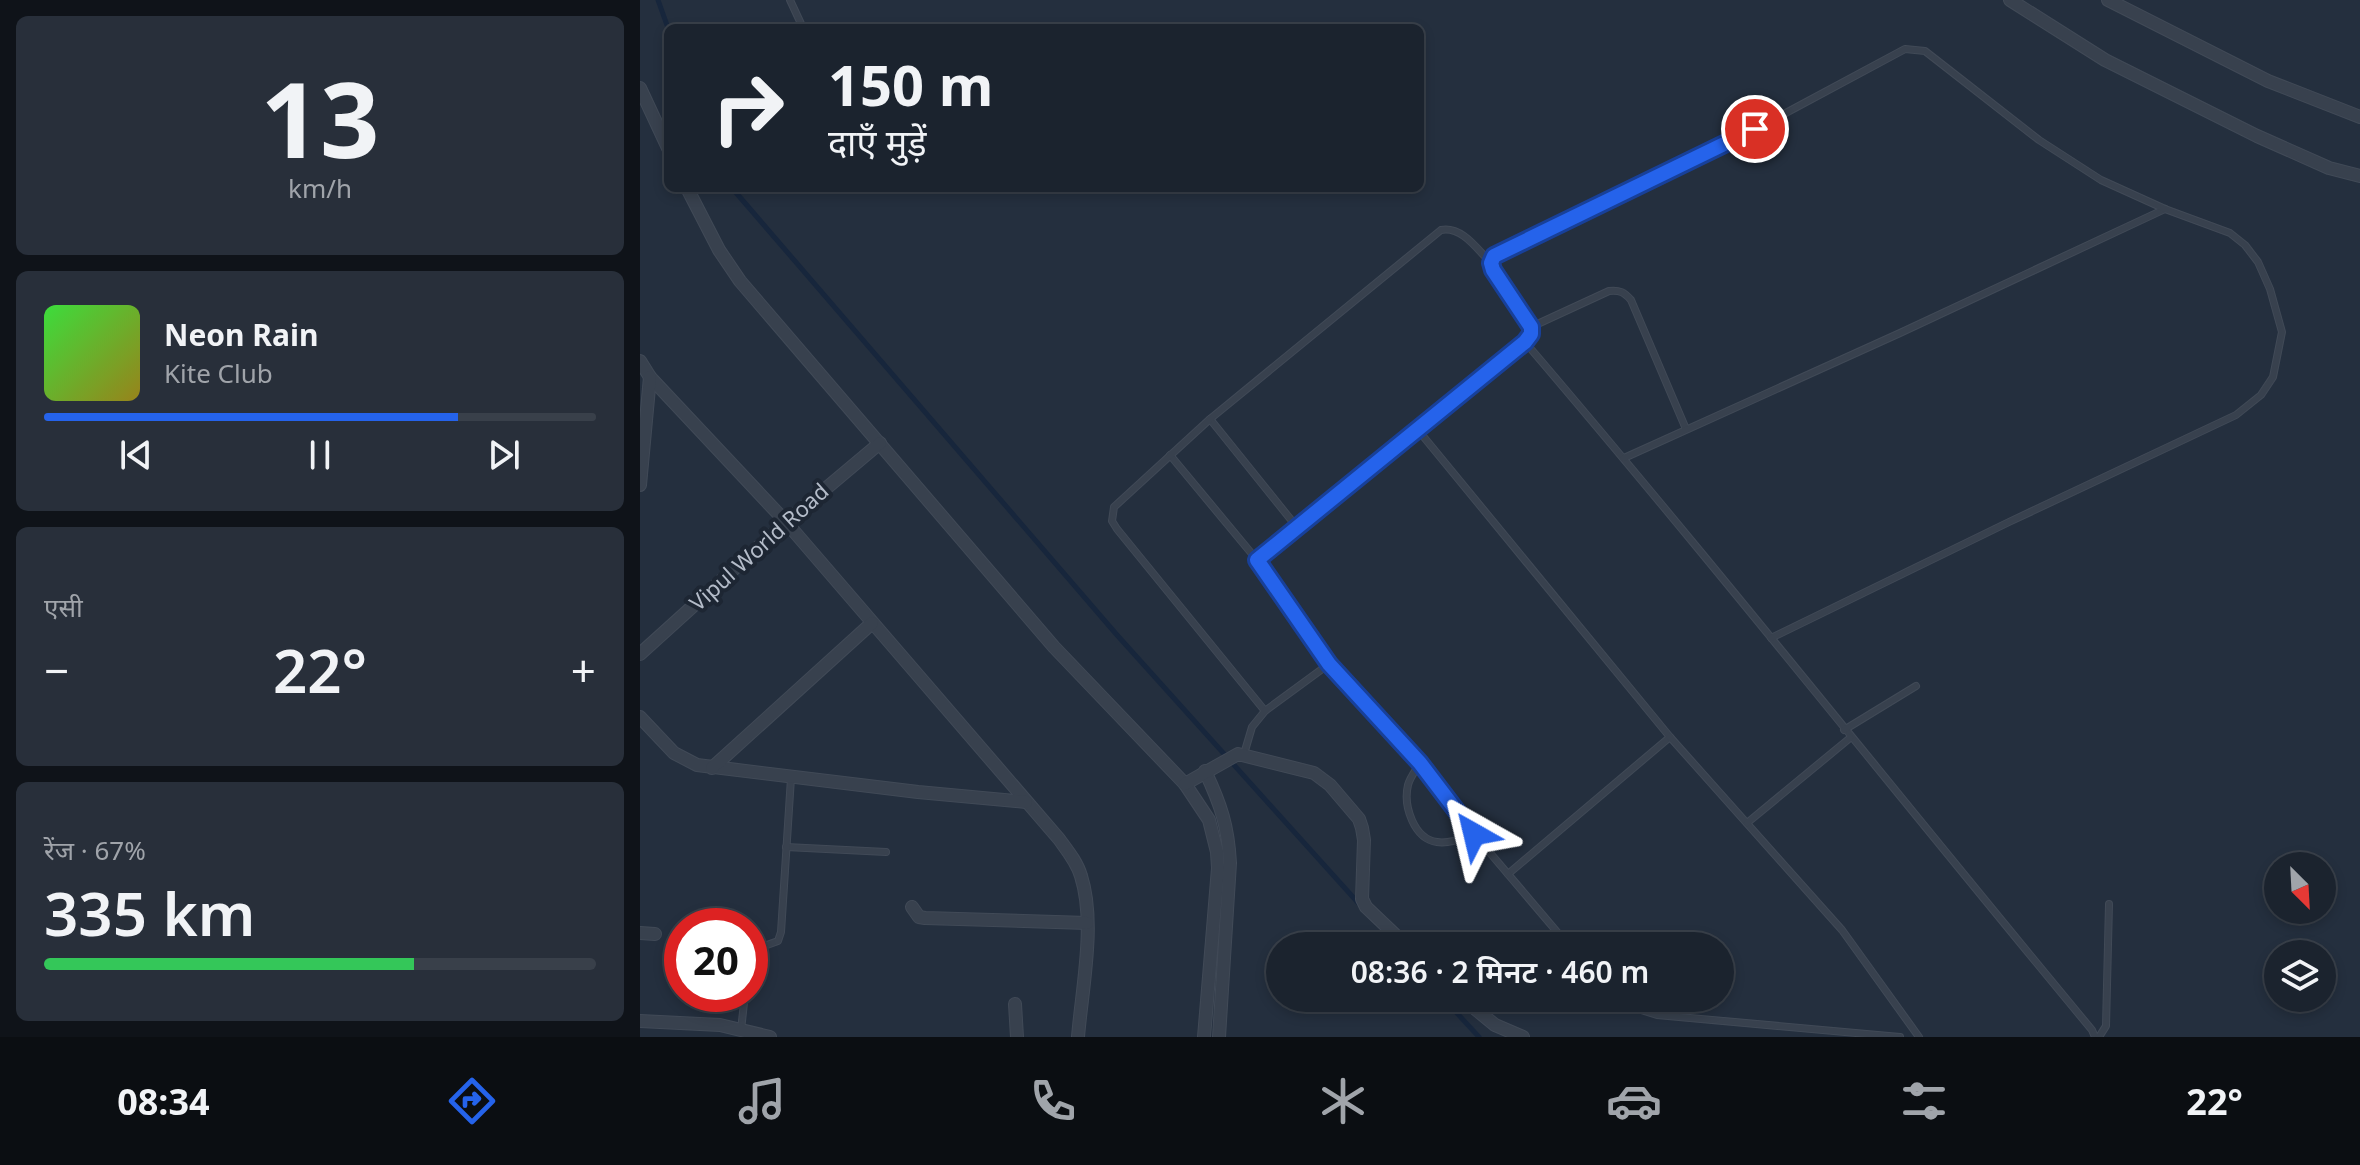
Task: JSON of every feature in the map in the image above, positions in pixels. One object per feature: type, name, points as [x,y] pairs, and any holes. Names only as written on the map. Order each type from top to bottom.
[{"type":"street","points":[[2010,0],[2105,60],[2257,136],[2329,168],[2360,176]]},
{"type":"street","points":[[2108,0],[2268,81],[2360,117]]},
{"type":"street","points":[[640,88],[664,139]]},
{"type":"street","points":[[689,192],[719,250],[740,281],[1054,647],[1185,784],[1209,820],[1218,868],[1204,1037]]},
{"type":"street","points":[[640,361],[650,377],[786,522],[1059,839],[1075,862],[1085,895],[1087,923],[1078,1037]]},
{"type":"street","points":[[640,485],[650,377]]},
{"type":"street","name":"Vipul World Road","points":[[640,654],[786,522],[880,443]]},
{"type":"street","points":[[712,768],[872,623]]},
{"type":"street","points":[[640,717],[674,753],[697,765],[791,778],[1026,802]]},
{"type":"street","points":[[1185,784],[1238,755],[1314,773],[1330,785],[1359,819],[1364,840],[1362,899],[1366,907],[1392,932]]},
{"type":"street","points":[[1205,771],[1224,814],[1229,835],[1219,1037]]},
{"type":"street","points":[[912,907],[919,917],[925,918],[1087,923]]},
{"type":"street","points":[[640,933],[655,934]]},
{"type":"street","points":[[1015,1004],[1017,1037]]},
{"type":"street","points":[[1479,1012],[1495,1025],[1523,1037]]},
{"type":"street","points":[[640,1021],[720,1025],[770,1037]]},
{"type":"lane","points":[[790,0],[801,24]]},
{"type":"lane","points":[[1491,263],[1500,251],[1728,144],[1905,49],[1925,51],[2039,140],[2101,180],[2165,209],[2230,233],[2245,245],[2258,262],[2270,289],[2282,332],[2273,377],[2261,395],[2236,415],[1771,638]]},
{"type":"lane","points":[[1624,458],[2165,209]]},
{"type":"lane","points":[[1257,560],[1531,334],[1531,327],[1491,263],[1458,231],[1451,228],[1441,230],[1210,419],[1114,507],[1112,521],[1265,711]]},
{"type":"lane","points":[[1531,327],[1609,291],[1618,290],[1625,294],[1631,300],[1686,429]]},
{"type":"lane","points":[[1525,342],[1624,458],[2097,1037],[2106,1026],[2109,904]]},
{"type":"lane","points":[[1210,419],[1296,526]]},
{"type":"lane","points":[[1418,430],[1670,737],[1842,930],[1919,1037]]},
{"type":"lane","points":[[1170,455],[1257,560],[1329,664],[1420,763],[1474,834],[1557,932]]},
{"type":"lane","points":[[1238,755],[1252,727],[1265,711],[1329,664]]},
{"type":"lane","points":[[1844,730],[1916,686]]},
{"type":"lane","points":[[1508,874],[1670,737]]},
{"type":"lane","points":[[1747,823],[1850,738]]},
{"type":"lane","points":[[1420,763],[1408,786],[1407,802],[1413,823],[1427,840],[1437,842],[1474,834]]},
{"type":"lane","points":[[768,945],[778,941],[781,932],[791,778]]},
{"type":"lane","points":[[786,847],[886,852]]},
{"type":"lane","points":[[741,1030],[743,1012]]},
{"type":"lane","points":[[1641,1012],[1900,1037]]},
{"type":"waterway","points":[[658,0],[667,24]]},
{"type":"waterway","points":[[735,192],[1117,635],[1361,906]]},
{"type":"waterway","points":[[1456,1012],[1479,1037]]},
{"type":"route","points":[[1474,834],[1420,763],[1329,664],[1257,560],[1525,342],[1531,334],[1531,327],[1493,270],[1491,263],[1494,256],[1755,129]]}]
